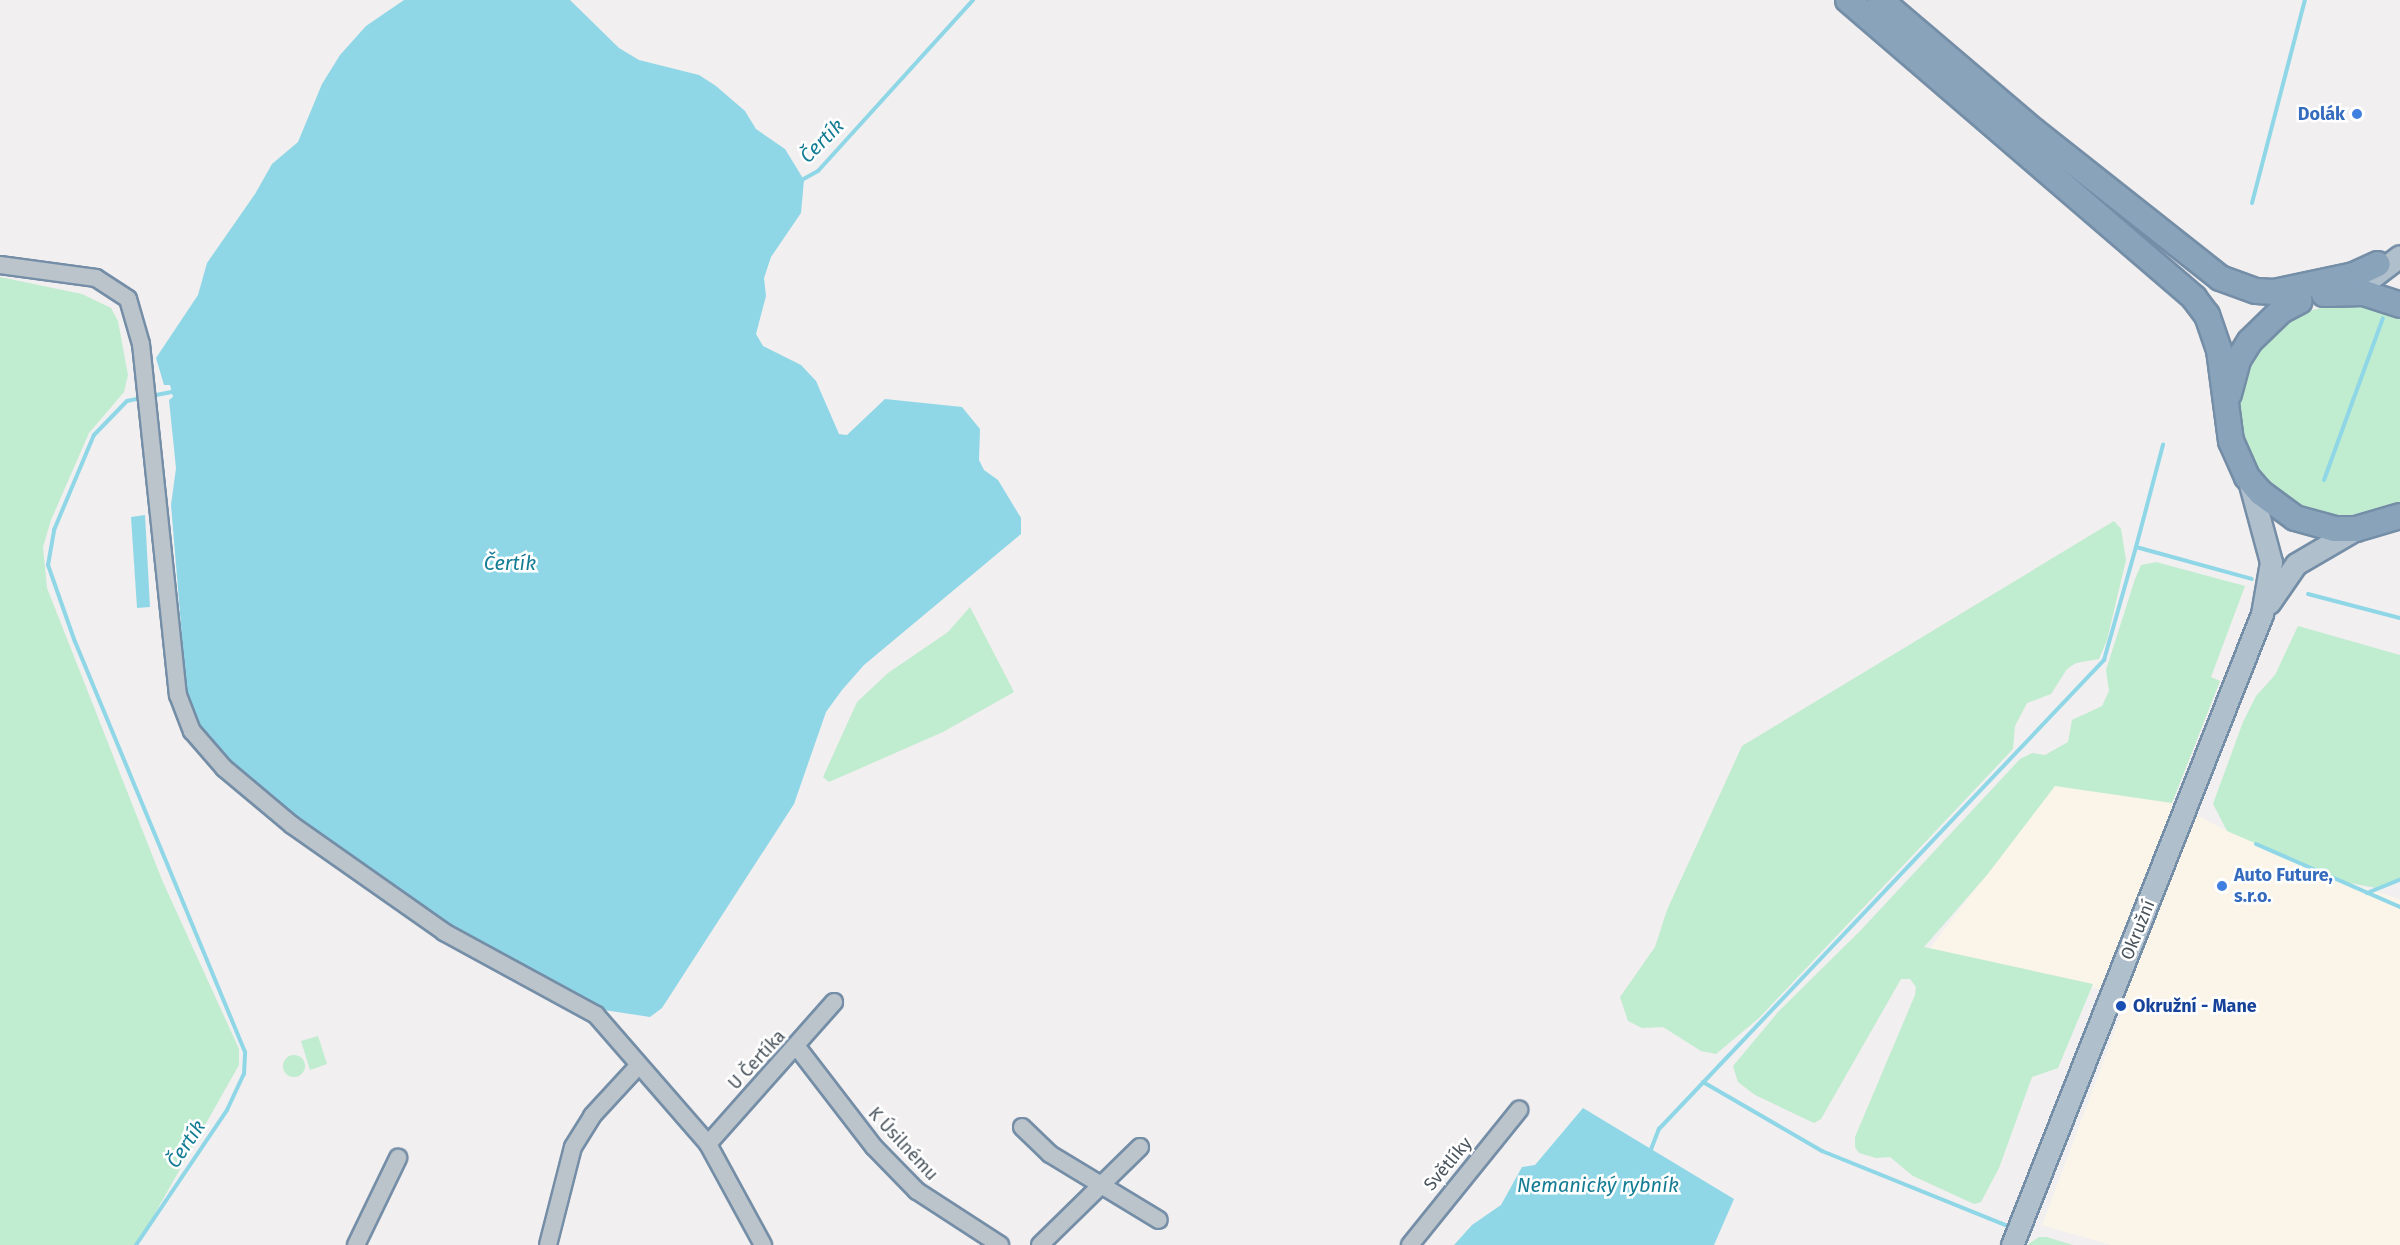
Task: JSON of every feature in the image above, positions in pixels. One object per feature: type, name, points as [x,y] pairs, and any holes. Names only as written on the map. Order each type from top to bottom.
[{"type":"highway","points":[[1848,0],[2181,283],[2207,315],[2213,330],[2228,402],[2231,441],[2247,477],[2277,507],[2295,518],[2335,529],[2356,529],[2394,521]]},
{"type":"highway","points":[[1880,0],[2034,130],[2091,173],[2178,247],[2233,285],[2256,291],[2291,290],[2354,275],[2389,260]]},
{"type":"highway","points":[[2034,130],[2080,176],[2211,287],[2257,303],[2300,301]]},
{"type":"highway","points":[[2228,402],[2238,360],[2250,341],[2281,311],[2321,294],[2349,292],[2364,293],[2400,305]]},
{"type":"main road","points":[[2349,292],[2389,260],[2400,244]]},
{"type":"main road","name":"Okružní","points":[[2012,1245],[2262,614],[2271,562],[2247,477]]},
{"type":"main road","name":"Okružní","points":[[2262,614],[2296,564],[2356,529]]},
{"type":"street","points":[[0,265],[96,278],[128,299],[141,344],[178,695],[192,731],[224,768],[292,825],[444,932],[596,1015],[708,1144],[764,1245]]},
{"type":"street","name":"U Čertíka","points":[[708,1144],[762,1080],[797,1047],[834,1002]]},
{"type":"street","name":"K Úsilnému","points":[[797,1047],[874,1147],[917,1191],[1000,1245]]},
{"type":"street","points":[[548,1245],[573,1147],[592,1116],[639,1065]]},
{"type":"street","name":"Světlíky","points":[[1410,1245],[1518,1110]]},
{"type":"street","points":[[1022,1127],[1050,1154],[1159,1220]]},
{"type":"street","points":[[1040,1245],[1140,1147]]},
{"type":"street","points":[[356,1245],[398,1158]]},
{"type":"shaded area","points":[[2061,784],[2168,800],[2227,831],[2344,882],[2400,899],[2400,1245],[2111,1245],[2042,1225],[2127,998],[2092,987],[2093,984],[1930,948],[2055,786]]},
{"type":"green space","points":[[0,277],[82,294],[111,308],[118,321],[128,375],[124,392],[89,433],[51,520],[43,547],[47,588],[162,880],[239,1049],[239,1065],[137,1245],[0,1245]]},
{"type":"green space","points":[[2347,302],[2372,306],[2400,318],[2400,506],[2365,520],[2317,518],[2275,497],[2246,459],[2235,412],[2246,365],[2277,326],[2299,313]]},
{"type":"green space","points":[[2114,521],[2121,529],[2126,560],[2107,640],[2099,659],[2076,663],[2067,669],[2051,694],[2027,703],[2015,726],[2013,749],[1759,1018],[1716,1054],[1701,1051],[1663,1027],[1642,1028],[1628,1021],[1620,997],[1655,947],[1667,910],[1742,746]]},
{"type":"green space","points":[[2156,562],[2245,586],[2211,677],[2220,681],[2172,803],[2055,786],[1987,875],[1924,947],[2093,984],[2058,1068],[2032,1077],[1999,1168],[1981,1202],[1974,1204],[1913,1176],[1890,1157],[1876,1158],[1859,1153],[1855,1147],[1855,1137],[1915,995],[1916,987],[1910,979],[1901,979],[1821,1119],[1814,1123],[1755,1095],[1738,1082],[1733,1066],[1779,1011],[1861,930],[2020,759],[2032,753],[2045,755],[2068,742],[2072,720],[2102,706],[2109,691],[2106,670],[2135,579],[2141,565]]},
{"type":"green space","points":[[970,607],[1014,692],[943,732],[829,782],[823,777],[857,702],[888,673],[948,632]]},
{"type":"green space","points":[[2298,626],[2400,655],[2400,879],[2376,888],[2345,882],[2227,831],[2213,804],[2243,722],[2256,696],[2275,675]]},
{"type":"green space","points":[[318,1036],[327,1064],[310,1070],[301,1041]]},
{"type":"green space","points":[[294,1055],[304,1062],[305,1066],[298,1076],[294,1077],[284,1070],[283,1066],[290,1056]]},
{"type":"green space","points":[[2039,1237],[2046,1237],[2073,1245],[2027,1245]]},
{"type":"water","name":"Čertík","points":[[404,0],[570,0],[619,48],[639,60],[699,75],[716,86],[745,111],[756,129],[785,149],[804,180],[801,213],[771,257],[764,278],[766,296],[756,334],[763,346],[801,365],[816,381],[839,434],[847,435],[885,399],[962,407],[980,429],[979,460],[984,470],[998,480],[1021,518],[1021,534],[864,665],[842,690],[826,712],[794,804],[662,1008],[650,1017],[604,1010],[411,902],[244,776],[194,719],[187,697],[171,505],[176,468],[169,400],[173,397],[170,385],[164,385],[156,358],[198,295],[207,263],[255,194],[272,164],[298,142],[322,84],[340,55],[366,26]]},
{"type":"water","points":[[145,515],[150,607],[137,608],[131,517]]},
{"type":"water","name":"Nemanický rybník","points":[[1583,1108],[1734,1199],[1714,1245],[1454,1245],[1472,1225],[1501,1205],[1522,1167],[1535,1165]]},
{"type":"waterway","name":"Čertík","points":[[800,181],[818,171],[973,0]]},
{"type":"waterway","points":[[2252,203],[2305,0]]},
{"type":"waterway","points":[[2324,480],[2383,318]]},
{"type":"waterway","points":[[151,396],[176,391]]},
{"type":"waterway","points":[[136,1245],[227,1110],[244,1074],[245,1052],[75,642],[48,565],[54,530],[94,435],[127,401],[141,398]]},
{"type":"waterway","points":[[2136,547],[2163,445]]},
{"type":"waterway","points":[[1650,1152],[1659,1129],[2104,660],[2136,547],[2252,579]]},
{"type":"waterway","points":[[2308,594],[2400,618]]},
{"type":"waterway","points":[[2256,844],[2400,907]]},
{"type":"waterway","points":[[2367,893],[2400,880]]},
{"type":"waterway","points":[[1703,1082],[1822,1151],[2013,1228]]},
{"type":"place","name":"Dolák","points":[[2357,114]]},
{"type":"place","name":"Auto Future, s.r.o.","points":[[2222,886]]},
{"type":"place","name":"Okružní - Mane","points":[[2121,1006]]}]
